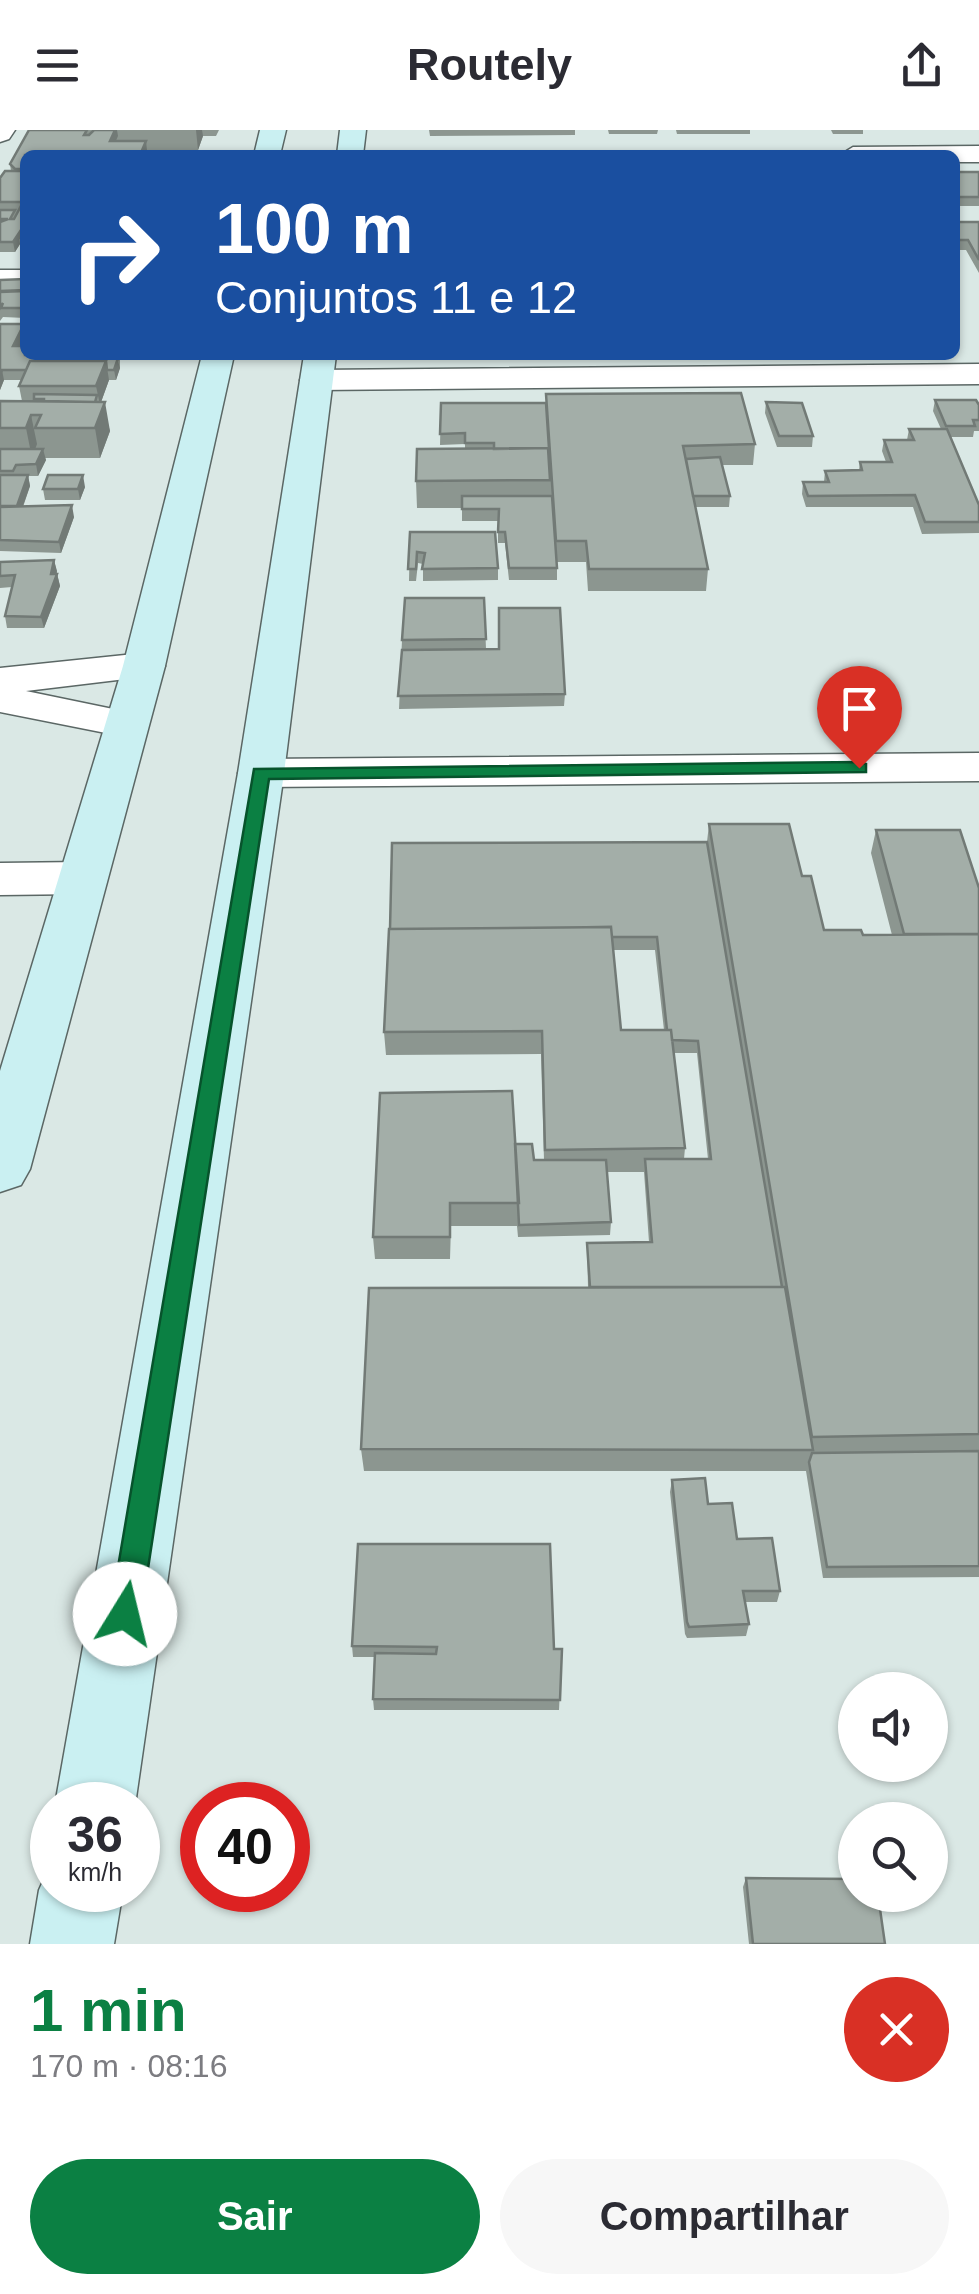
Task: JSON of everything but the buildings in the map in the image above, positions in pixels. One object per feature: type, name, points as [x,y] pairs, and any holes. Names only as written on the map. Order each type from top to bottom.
[{"type":"street","points":[[0,1169],[144,666],[217,360]]},
{"type":"street","points":[[98,1782],[260,773],[319,367],[979,374]]},
{"type":"street","points":[[0,681],[144,666]]},
{"type":"street","points":[[0,700],[126,724]]},
{"type":"street","points":[[260,773],[979,767]]},
{"type":"street","points":[[0,879],[82,878]]},
{"type":"street","points":[[72,1944],[77,1912]]},
{"type":"route","points":[[125,1614],[260,773],[859,768]]}]
